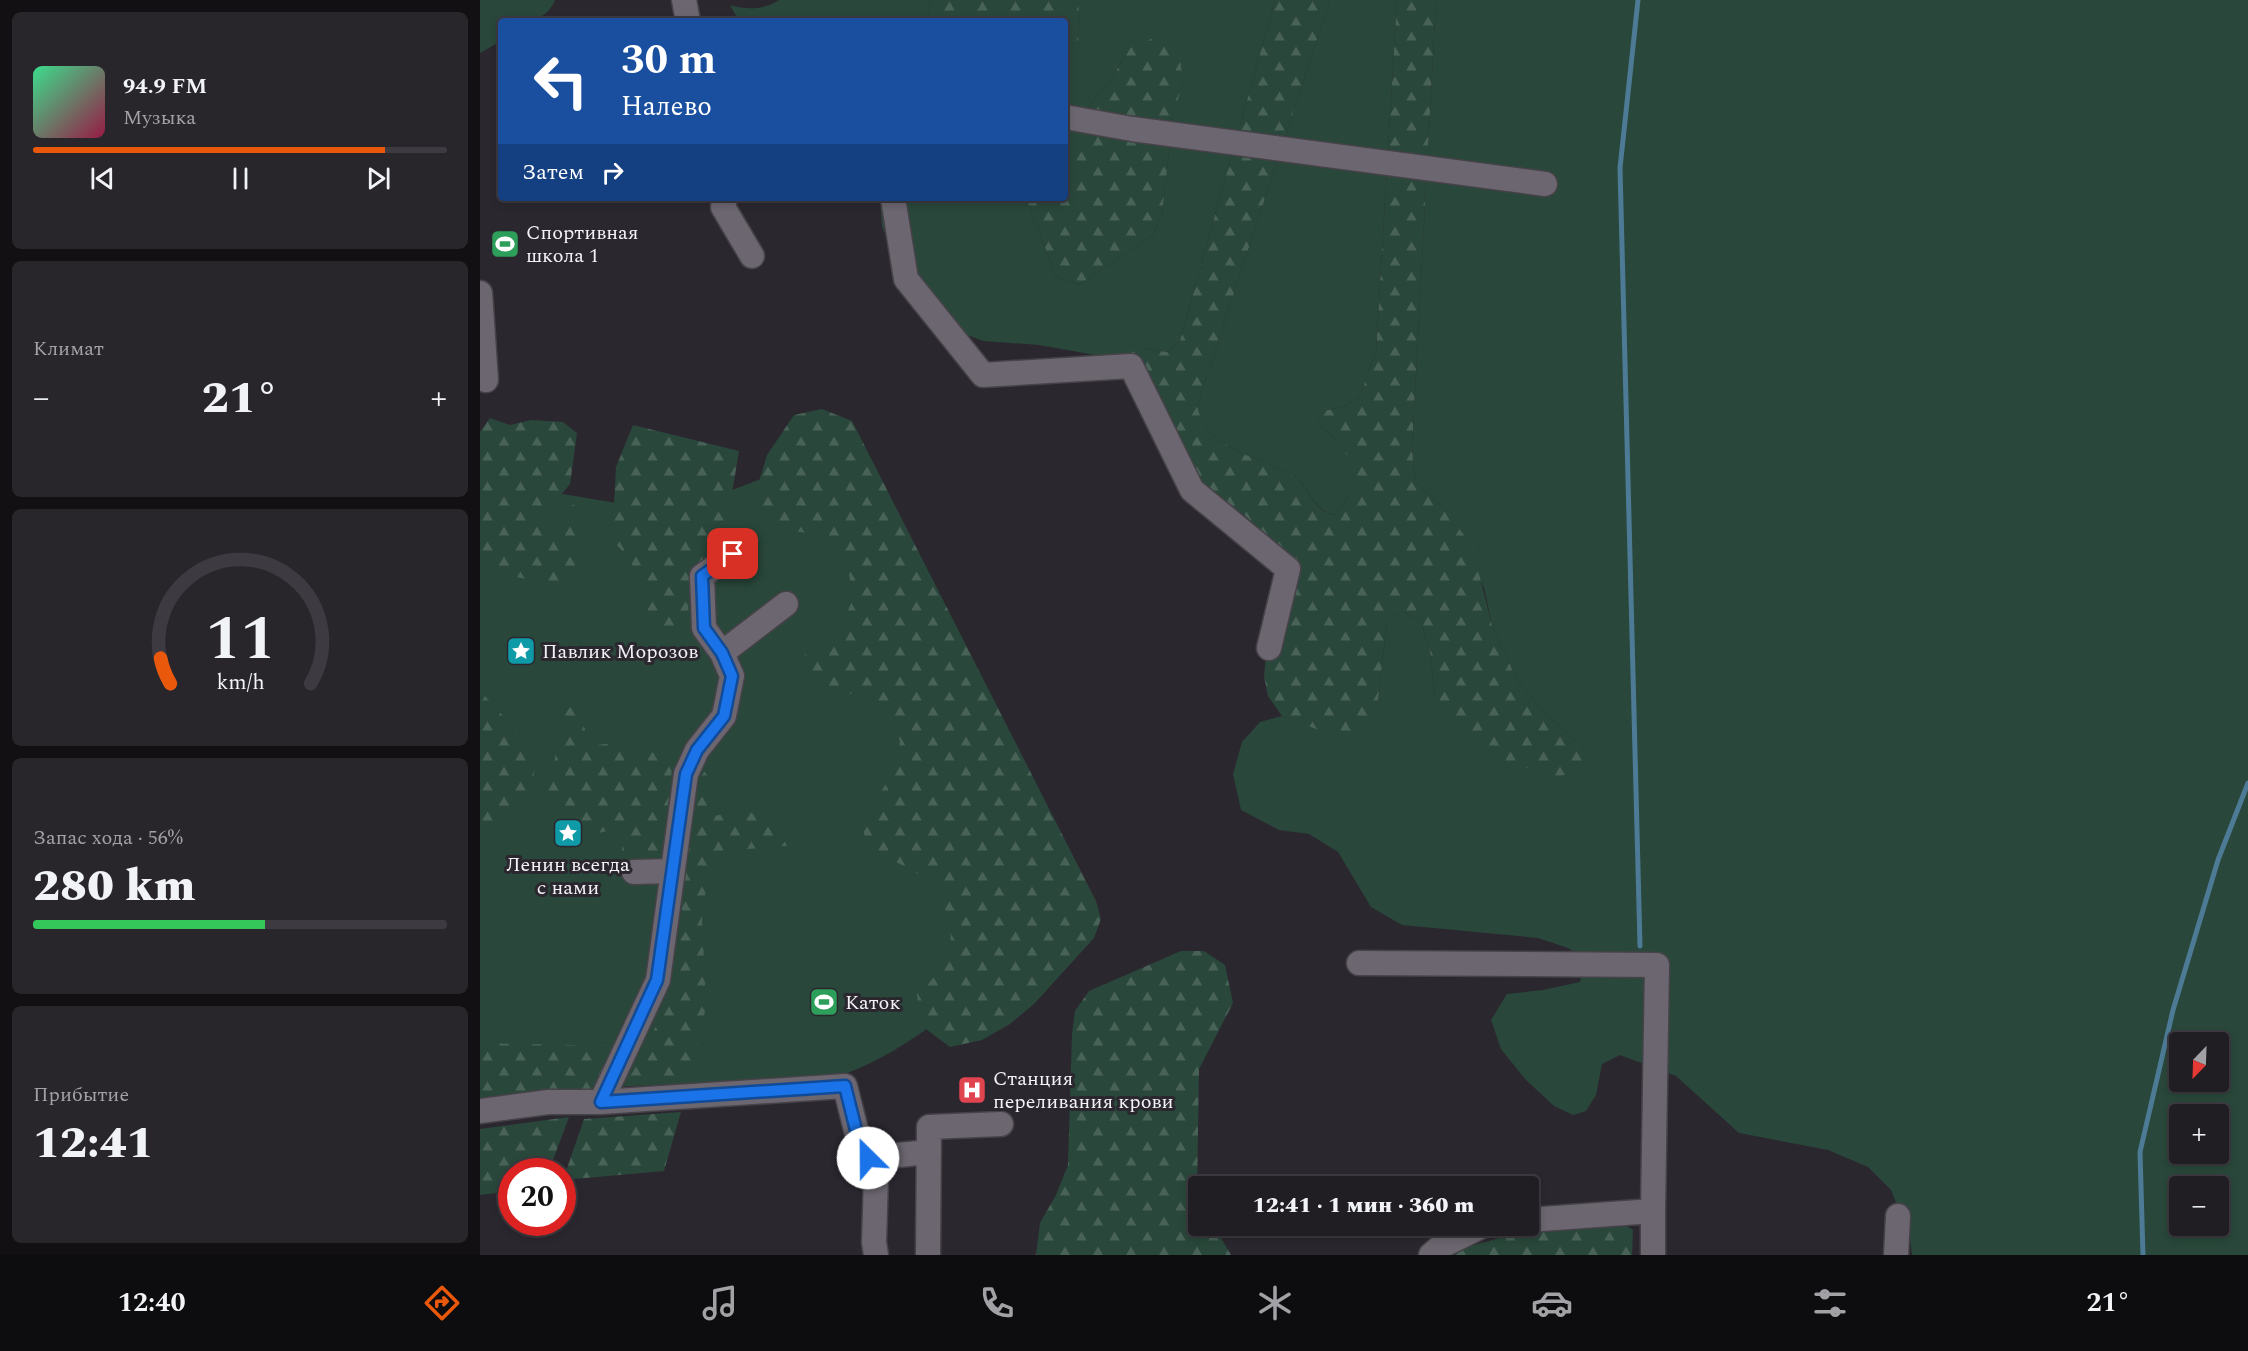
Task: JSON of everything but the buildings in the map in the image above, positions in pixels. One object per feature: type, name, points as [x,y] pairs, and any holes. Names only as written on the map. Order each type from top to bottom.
[{"type":"lane","points":[[684,0],[687,18]]},
{"type":"lane","points":[[1068,117],[1144,130],[1545,184]]},
{"type":"lane","points":[[724,201],[723,207],[752,256]]},
{"type":"lane","points":[[893,201],[906,279],[983,375],[1131,366],[1192,490],[1288,569],[1269,648]]},
{"type":"lane","points":[[480,293],[486,380]]},
{"type":"lane","points":[[601,1102],[657,980],[686,774],[697,750],[724,716],[732,676],[722,653],[704,628],[702,576],[733,554]]},
{"type":"lane","points":[[722,653],[786,604]]},
{"type":"lane","points":[[634,872],[671,871]]},
{"type":"lane","points":[[1359,963],[1658,965],[1653,1255]]},
{"type":"lane","points":[[480,1111],[548,1102],[601,1102],[845,1086],[859,1142],[876,1177],[874,1242],[876,1255]]},
{"type":"lane","points":[[928,1255],[929,1127],[1001,1124]]},
{"type":"lane","points":[[868,1158],[929,1152]]},
{"type":"lane","points":[[1539,1219],[1653,1211]]},
{"type":"lane","points":[[1896,1255],[1898,1216]]},
{"type":"lane","points":[[1431,1255],[1440,1246],[1461,1236]]},
{"type":"green space","points":[[480,0],[555,0],[551,8],[538,18],[498,18],[498,43],[480,53]]},
{"type":"green space","points":[[779,0],[930,0],[928,18],[737,18],[730,5],[743,8],[767,6]]},
{"type":"green space","points":[[930,0],[1079,0],[1078,50],[1068,68],[1068,18],[928,18]]},
{"type":"green space","points":[[1079,0],[1275,0],[1180,341],[1167,352],[1142,348],[1129,361],[1039,345],[983,341],[955,330],[904,280],[882,226],[880,201],[1027,201],[1056,276],[1079,285],[1153,235],[1162,214],[1173,116],[1183,82],[1131,47],[1109,82],[1081,116],[1068,117],[1068,67],[1078,49]]},
{"type":"green space","points":[[1275,0],[1330,0],[1197,406],[1201,418],[1206,428],[1225,444],[1281,469],[1299,480],[1315,503],[1326,512],[1335,515],[1348,498],[1358,469],[1335,439],[1317,423],[1323,411],[1344,407],[1359,398],[1376,352],[1397,0],[1436,0],[1412,448],[1415,482],[1446,511],[1472,546],[1492,625],[1517,680],[1536,703],[1584,750],[1582,773],[1558,776],[1515,765],[1474,748],[1450,728],[1435,696],[1430,652],[1421,621],[1402,611],[1387,622],[1378,701],[1361,728],[1337,737],[1282,716],[1268,696],[1264,676],[1266,657],[1291,569],[1274,542],[1243,514],[1202,487],[1129,361],[1132,352],[1142,348],[1167,352],[1180,341]]},
{"type":"green space","points":[[1330,0],[1397,0],[1376,352],[1359,398],[1344,407],[1323,411],[1317,423],[1335,439],[1359,469],[1348,498],[1335,515],[1320,508],[1299,480],[1292,475],[1235,450],[1215,437],[1200,418],[1197,406]]},
{"type":"green space","points":[[1436,0],[2248,0],[2248,1255],[1912,1255],[1910,1238],[1891,1190],[1868,1167],[1828,1150],[1739,1133],[1676,1076],[1620,1055],[1602,1064],[1596,1095],[1586,1111],[1573,1115],[1554,1106],[1525,1079],[1501,1049],[1491,1020],[1507,994],[1543,990],[1580,982],[1585,959],[1568,948],[1538,938],[1402,925],[1371,907],[1338,852],[1309,834],[1279,830],[1241,810],[1233,774],[1242,742],[1260,722],[1282,716],[1309,725],[1378,701],[1387,622],[1402,611],[1421,621],[1430,652],[1435,696],[1584,750],[1536,703],[1517,680],[1492,625],[1484,588],[1446,511],[1415,482],[1412,448]]},
{"type":"green space","points":[[1154,38],[1179,52],[1183,82],[1173,117],[1162,214],[1153,235],[1079,285],[1056,276],[1027,201],[1068,201],[1068,117],[1081,116],[1109,82],[1131,47]]},
{"type":"green space","points":[[822,409],[852,421],[1096,901],[1101,919],[1094,938],[1034,1004],[1010,1024],[982,1040],[950,1047],[919,1024],[917,993],[940,972],[951,946],[950,921],[933,882],[876,851],[865,838],[862,820],[896,769],[900,741],[887,709],[860,695],[827,690],[804,678],[805,654],[835,640],[853,599],[846,554],[813,534],[775,528],[752,505],[767,455],[794,415]]},
{"type":"green space","points":[[490,418],[510,425],[531,420],[563,422],[577,433],[570,484],[540,520],[543,536],[562,520],[571,505],[580,504],[581,562],[557,586],[486,570],[480,584],[480,432]]},
{"type":"green space","points":[[633,425],[739,451],[726,530],[689,576],[688,627],[668,639],[639,601],[646,578],[636,570],[622,550],[612,541],[616,467]]},
{"type":"green space","points":[[784,470],[814,473],[987,828],[949,1013],[895,1050],[836,1077],[586,1088],[480,1100],[480,489],[521,487],[658,510],[693,505]]},
{"type":"green space","points":[[484,695],[537,753],[529,808],[502,808],[480,854],[480,697]]},
{"type":"green space","points":[[575,702],[591,746],[619,742],[673,759],[662,859],[622,856],[622,828],[570,839],[570,812],[543,811],[565,713]]},
{"type":"green space","points":[[704,772],[715,773],[708,817],[746,810],[810,844],[711,852],[702,918],[706,1007],[690,1079],[628,1079],[678,985],[688,800]]},
{"type":"green space","points":[[1181,951],[1204,951],[1225,965],[1233,1003],[1199,1069],[1197,1176],[1188,1176],[1188,1236],[1220,1236],[1231,1255],[1036,1255],[1040,1223],[1056,1195],[1068,1165],[1072,1034],[1075,1011],[1089,991]]},
{"type":"green space","points":[[480,1041],[481,1043],[614,1046],[593,1093],[536,1091],[480,1099]]},
{"type":"green space","points":[[681,1112],[664,1171],[576,1179],[576,1158],[571,1158],[584,1119]]},
{"type":"green space","points":[[569,1117],[554,1158],[498,1158],[498,1193],[480,1195],[480,1129]]},
{"type":"green space","points":[[1568,1219],[1620,1222],[1633,1230],[1632,1255],[1438,1255],[1507,1236],[1539,1236],[1539,1227]]},
{"type":"waterway","points":[[1638,0],[1620,168],[1640,946]]},
{"type":"waterway","points":[[2143,1255],[2140,1152],[2173,1010],[2218,860],[2248,783]]},
{"type":"place","name":"Спортивная школа 1","points":[[505,244]]},
{"type":"place","name":"Павлик Морозов","points":[[521,651]]},
{"type":"place","name":"Ленин всегда с нами","points":[[568,833]]},
{"type":"place","name":"Каток","points":[[824,1002]]},
{"type":"place","name":"Станция переливания крови","points":[[972,1090]]},
{"type":"route","points":[[733,554],[702,576],[704,628],[722,653],[732,676],[724,716],[697,750],[686,774],[657,980],[601,1102],[845,1086],[859,1142],[868,1158]]}]
